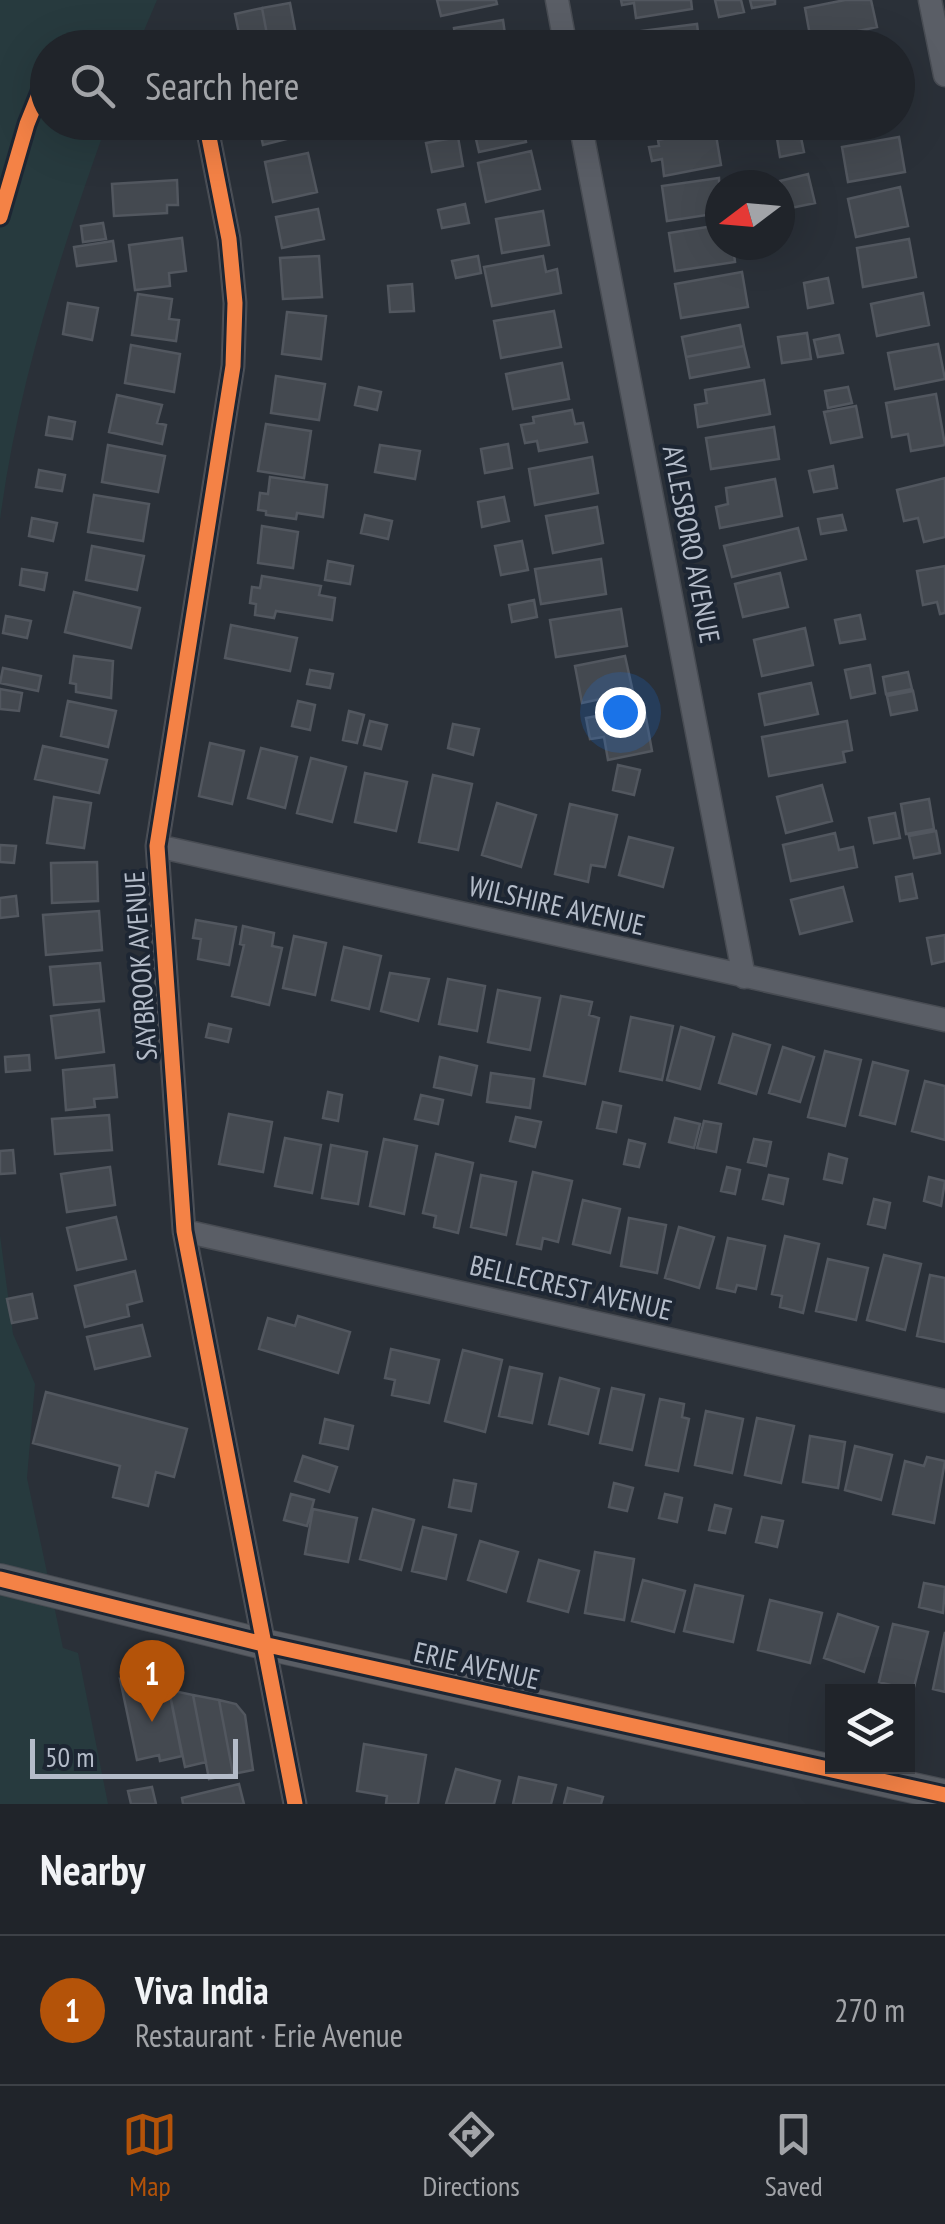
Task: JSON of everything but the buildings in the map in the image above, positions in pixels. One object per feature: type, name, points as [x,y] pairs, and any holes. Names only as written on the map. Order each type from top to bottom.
[{"type":"street","points":[[557,0],[563,30]]},
{"type":"street","points":[[930,0],[945,76]]},
{"type":"street","name":"SAYBROOK AVENUE","points":[[210,140],[230,239],[235,302],[233,366],[157,846],[184,1232],[295,1804]]},
{"type":"street","name":"AYLESBORO AVENUE","points":[[583,140],[744,978]]},
{"type":"street","name":"WILSHIRE AVENUE","points":[[157,846],[945,1020]]},
{"type":"street","name":"BELLECREST AVENUE","points":[[184,1232],[945,1401]]},
{"type":"street","name":"ERIE AVENUE","points":[[0,1579],[263,1644],[945,1795]]},
{"type":"green space","points":[[0,0],[157,0],[144,30],[30,30],[30,140],[101,140],[43,318],[18,418],[0,520]]},
{"type":"green space","points":[[0,1235],[13,1334],[35,1384],[27,1478],[63,1648],[78,1653],[108,1804],[0,1804]]},
{"type":"cycle path","points":[[0,217],[30,117]]},
{"type":"cycle path","points":[[210,140],[229,239],[235,303],[233,366],[157,846],[184,1231],[295,1804]]},
{"type":"cycle path","points":[[0,1579],[263,1644],[945,1795]]},
{"type":"place","name":"Viva India","points":[[152,1722]]}]
